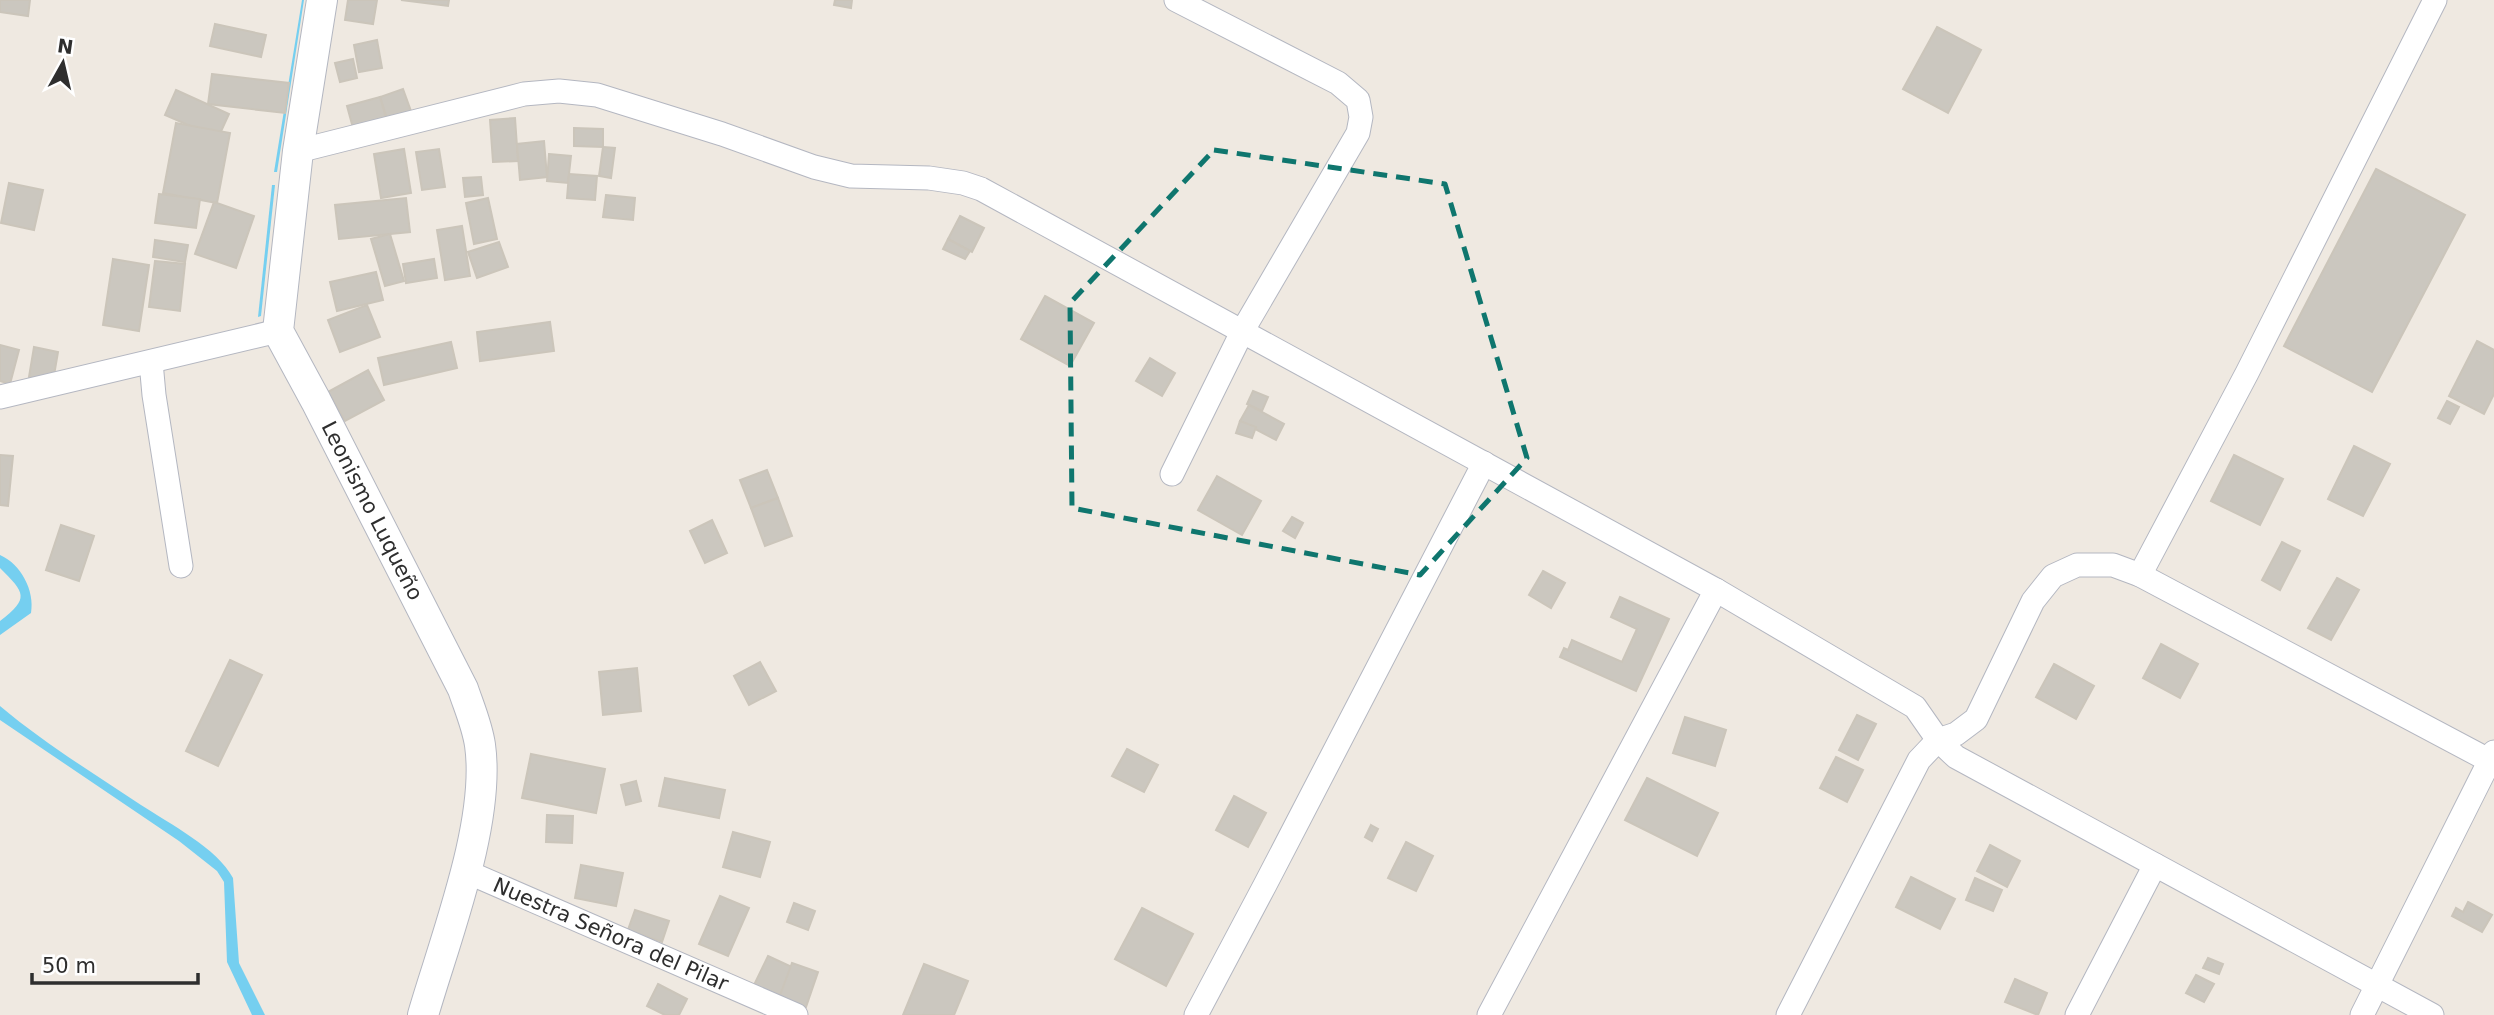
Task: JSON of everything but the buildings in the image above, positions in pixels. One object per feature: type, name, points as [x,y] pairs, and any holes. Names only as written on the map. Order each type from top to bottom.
[{"type":"street","points":[[0,397],[278,331],[298,152],[322,0]]},
{"type":"street","points":[[1172,474],[1243,330],[1358,133],[1361,117],[1358,100],[1338,83],[1176,0]]},
{"type":"street","points":[[2140,575],[2247,373],[2435,0]]},
{"type":"street","points":[[298,152],[524,94],[559,91],[597,95],[722,134],[814,167],[851,176],[929,178],[963,183],[1000,198],[1716,590],[1915,707],[1938,740],[1956,757],[2432,1015]]},
{"type":"street","name":"Leonismo Luqueño","points":[[278,331],[463,688],[480,744],[481,797],[465,870],[423,1015]]},
{"type":"street","points":[[151,362],[181,566]]},
{"type":"street","points":[[1195,1015],[1484,463]]},
{"type":"street","points":[[1788,1015],[1919,760],[1938,740],[1956,734],[1976,719],[2033,601],[2053,576],[2077,565],[2113,565],[2140,575],[2492,759],[2362,1015]]},
{"type":"street","points":[[1489,1015],[1716,590]]},
{"type":"street","points":[[2077,1015],[2155,865]]},
{"type":"street","name":"Nuestra Señora del Pilar","points":[[465,870],[796,1015]]},
{"type":"highlighted area","points":[[1214,150],[1445,184],[1527,458],[1420,575],[1072,508],[1070,303]]},
{"type":"water","points":[[302,0],[277,172],[274,172]]},
{"type":"water","points":[[272,185],[275,185],[261,316],[258,317]]},
{"type":"water","points":[[0,555],[8,559],[25,579],[32,605],[31,613],[0,635],[0,621],[16,607],[21,595],[0,568]]},
{"type":"water","points":[[0,706],[69,757],[192,837],[226,867],[233,878],[239,963],[265,1015],[252,1015],[227,962],[224,882],[217,871],[179,841],[0,720]]}]
